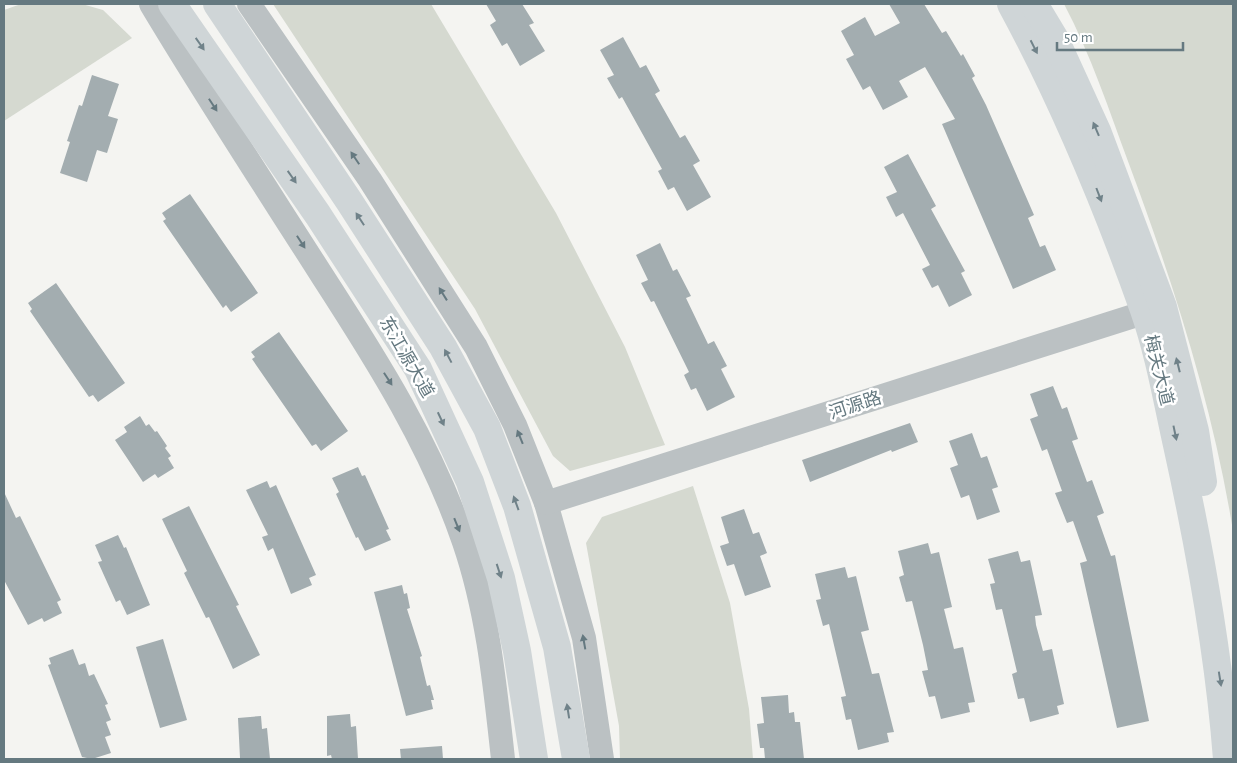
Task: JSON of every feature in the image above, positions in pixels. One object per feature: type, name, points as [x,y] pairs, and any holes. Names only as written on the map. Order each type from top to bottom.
[{"type":"main road","name":"东江源大道","points":[[217,4],[349,201],[443,347],[487,428],[517,506],[557,646],[576,759]]},
{"type":"main road","name":"梅关大道","points":[[1011,4],[1035,48],[1154,309],[1165,391],[1190,503],[1221,684],[1227,759]]},
{"type":"main road","name":"梅关大道","points":[[1034,4],[1055,39],[1098,131],[1194,431],[1233,653]]},
{"type":"main road","name":"东江源大道","points":[[174,9],[318,215],[418,369],[470,482],[501,578],[517,651],[534,759]]},
{"type":"street","points":[[151,4],[393,387],[429,456],[464,542],[481,601],[492,659],[503,759]]},
{"type":"street","points":[[249,4],[370,180],[476,346],[515,425],[546,503],[584,638],[602,759]]},
{"type":"street","name":"河源路","points":[[546,503],[1154,309]]},
{"type":"shaded area","points":[[21,4],[82,4],[103,10],[132,38],[4,121],[4,10]]},
{"type":"shaded area","points":[[273,4],[431,4],[556,213],[625,347],[665,445],[570,471],[553,456],[475,309]]},
{"type":"shaded area","points":[[1064,4],[1233,4],[1233,531],[1225,484],[1203,392],[1176,299],[1099,83],[1083,43]]},
{"type":"shaded area","points":[[693,486],[730,603],[749,709],[753,759],[620,759],[619,726],[586,543],[602,517]]},
{"type":"building","points":[[486,4],[522,4],[534,23],[529,25],[545,51],[520,66],[507,43],[502,46],[490,25],[496,21]]},
{"type":"building","points":[[889,4],[924,4],[942,33],[946,31],[961,56],[963,54],[975,76],[972,78],[986,105],[1034,215],[1028,218],[1040,247],[1045,245],[1056,270],[1013,289],[942,124],[955,119],[925,67],[899,81],[908,97],[883,110],[870,86],[863,90],[846,59],[854,55],[841,31],[865,17],[875,36],[900,23]]},
{"type":"building","points":[[623,37],[640,68],[646,65],[660,91],[655,94],[680,138],[685,135],[700,161],[693,165],[711,197],[687,211],[674,187],[668,190],[658,171],[662,169],[622,97],[619,99],[607,78],[614,75],[600,50]]},
{"type":"building","points":[[92,75],[119,84],[108,116],[118,119],[107,153],[97,150],[87,182],[60,173],[70,142],[67,141],[79,105],[82,106]]},
{"type":"building","points":[[908,154],[936,206],[931,209],[965,271],[961,273],[972,295],[949,307],[938,285],[932,288],[922,269],[930,265],[903,213],[896,217],[886,197],[897,192],[884,167]]},
{"type":"building","points":[[190,194],[258,293],[231,312],[226,305],[223,308],[163,221],[166,219],[162,213]]},
{"type":"building","points":[[660,243],[673,271],[677,269],[691,296],[686,298],[708,344],[714,341],[727,366],[721,369],[735,397],[707,411],[696,388],[691,390],[684,375],[689,372],[654,301],[651,302],[641,283],[648,280],[636,255]]},
{"type":"building","points":[[56,283],[125,383],[98,402],[93,395],[89,397],[30,311],[32,309],[28,303]]},
{"type":"building","points":[[279,332],[348,431],[321,451],[316,444],[312,446],[252,359],[255,357],[251,352]]},
{"type":"building","points":[[1053,386],[1062,409],[1067,407],[1078,439],[1072,441],[1087,482],[1092,480],[1104,513],[1097,516],[1111,556],[1115,555],[1149,721],[1117,728],[1080,563],[1087,561],[1073,521],[1067,523],[1055,493],[1062,491],[1047,449],[1042,451],[1030,419],[1038,416],[1030,394]]},
{"type":"building","points":[[140,416],[146,426],[149,424],[155,432],[157,431],[167,446],[165,448],[171,456],[168,458],[174,468],[158,478],[155,474],[143,482],[115,440],[127,432],[124,427]]},
{"type":"building","points":[[910,423],[918,442],[892,452],[891,450],[810,482],[802,460]]},
{"type":"building","points":[[972,433],[981,458],[987,456],[998,487],[992,489],[1000,512],[977,520],[969,495],[961,498],[950,468],[958,465],[949,441]]},
{"type":"building","points":[[358,467],[362,476],[365,475],[389,529],[386,530],[391,540],[365,551],[358,537],[356,538],[336,494],[339,492],[332,478]]},
{"type":"building","points":[[267,481],[270,488],[276,485],[316,575],[309,578],[312,585],[291,594],[273,548],[268,551],[262,537],[268,535],[246,490]]},
{"type":"building","points":[[4,492],[16,518],[20,516],[61,600],[57,602],[62,613],[44,622],[42,618],[28,625],[4,580]]},
{"type":"building","points":[[189,506],[239,605],[236,606],[260,655],[233,669],[209,617],[206,618],[184,573],[187,571],[162,519]]},
{"type":"building","points":[[744,509],[753,534],[759,532],[767,553],[760,556],[771,587],[745,596],[734,564],[727,566],[720,546],[729,543],[721,517]]},
{"type":"building","points":[[118,535],[124,548],[126,547],[150,605],[127,615],[120,600],[116,602],[98,562],[102,561],[95,545]]},
{"type":"building","points":[[928,543],[931,554],[939,552],[952,607],[944,609],[954,649],[963,647],[975,702],[968,703],[970,712],[941,719],[935,696],[929,697],[922,671],[928,670],[912,601],[906,602],[899,577],[904,575],[898,551]]},
{"type":"building","points":[[1018,551],[1021,562],[1030,560],[1042,615],[1035,616],[1036,625],[1043,651],[1052,649],[1064,704],[1057,706],[1059,714],[1030,722],[1024,698],[1018,699],[1012,674],[1017,672],[1002,609],[996,610],[990,584],[995,583],[988,559]]},
{"type":"building","points":[[845,567],[848,578],[856,576],[869,630],[861,632],[872,674],[879,673],[894,732],[887,733],[889,742],[858,750],[851,719],[846,720],[841,697],[846,696],[829,624],[823,626],[816,600],[821,599],[815,574]]},
{"type":"building","points":[[402,585],[404,594],[407,593],[410,608],[407,609],[422,656],[420,657],[427,686],[430,685],[434,700],[431,700],[433,709],[406,716],[374,592]]},
{"type":"building","points":[[163,639],[187,720],[160,728],[136,647]]},
{"type":"building","points":[[73,649],[79,665],[85,663],[89,676],[94,674],[108,704],[105,705],[111,720],[106,722],[111,735],[105,737],[111,753],[92,759],[82,757],[48,665],[51,664],[49,658]]},
{"type":"building","points":[[788,695],[789,713],[794,712],[795,722],[800,722],[804,759],[765,759],[764,748],[760,748],[757,724],[764,723],[761,697]]},
{"type":"building","points":[[350,714],[351,727],[356,726],[358,759],[332,759],[331,755],[327,756],[327,716]]},
{"type":"building","points":[[261,716],[262,729],[267,728],[270,759],[240,758],[238,718]]},
{"type":"building","points":[[442,746],[443,759],[401,759],[400,749]]}]
